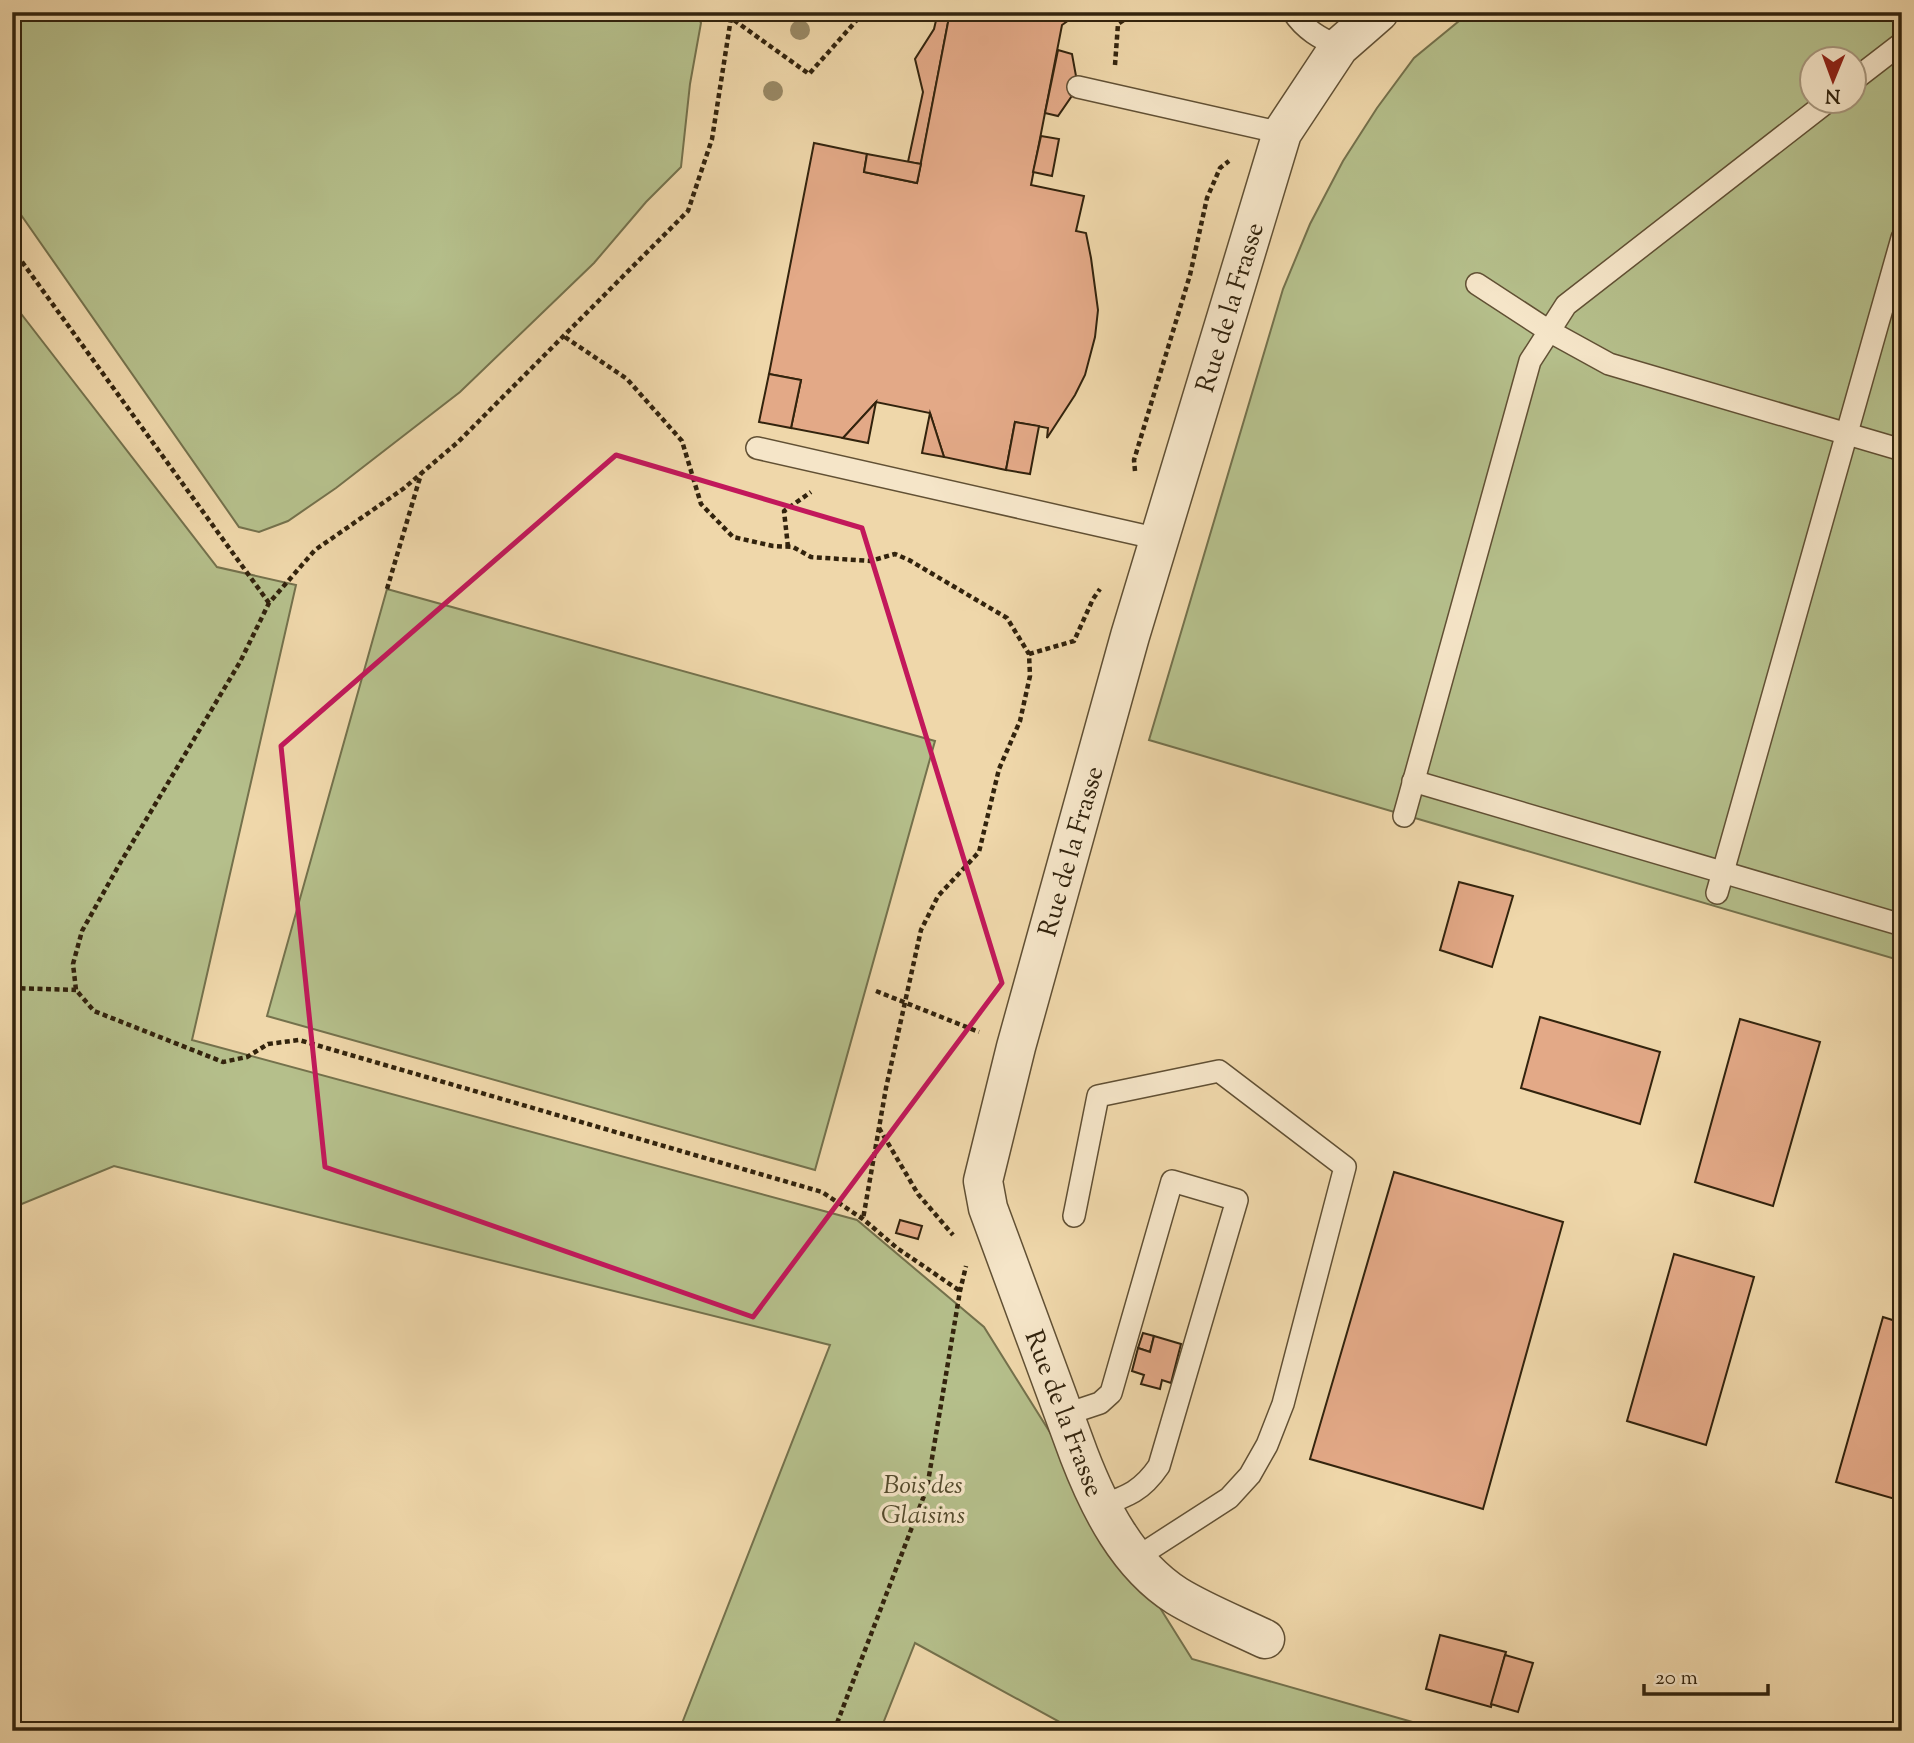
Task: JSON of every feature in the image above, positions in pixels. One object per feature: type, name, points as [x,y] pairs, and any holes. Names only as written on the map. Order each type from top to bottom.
[{"type":"street","name":"Rue de la Frasse","points":[[1265,1639],[1176,1595],[1136,1558],[1111,1524],[1100,1506],[1064,1415],[988,1208],[983,1181],[1016,1047],[1276,132],[1339,47],[1379,12]]},
{"type":"lane","points":[[1293,12],[1313,35],[1339,47]]},
{"type":"lane","points":[[1868,69],[1902,43]]},
{"type":"lane","points":[[1078,87],[1276,132]]},
{"type":"lane","points":[[1404,816],[1530,361],[1566,305],[1809,116]]},
{"type":"lane","points":[[1717,893],[1902,238]]},
{"type":"lane","points":[[1477,284],[1549,331],[1609,364],[1902,450]]},
{"type":"lane","points":[[757,448],[1159,539]]},
{"type":"lane","points":[[1413,781],[1902,925]]},
{"type":"lane","points":[[1074,1216],[1098,1096],[1219,1072],[1345,1167],[1283,1404],[1267,1445],[1250,1475],[1234,1493],[1136,1558]]},
{"type":"lane","points":[[1064,1415],[1100,1404],[1111,1393],[1172,1181],[1237,1200],[1159,1466],[1145,1485],[1136,1492],[1100,1506]]},
{"type":"path","points":[[729,15],[738,12]]},
{"type":"path","points":[[729,15],[809,74],[864,12]]},
{"type":"path","points":[[1112,95],[1118,24],[1135,12]]},
{"type":"path","points":[[729,15],[712,139],[688,211],[458,442],[402,489],[315,550],[269,603],[240,662],[82,931],[73,964],[76,990],[94,1011],[223,1062],[247,1057],[268,1044],[299,1040],[822,1192],[960,1291]]},
{"type":"path","points":[[1135,472],[1134,460],[1190,275],[1207,198],[1220,168],[1276,132]]},
{"type":"path","points":[[12,248],[269,603]]},
{"type":"path","points":[[565,337],[627,379],[681,441],[701,504],[733,537],[793,547],[811,557],[870,561],[895,554],[1007,618],[1029,654],[1030,676],[1020,721],[999,769],[979,852],[938,896],[921,929],[879,1128],[863,1219]]},
{"type":"path","points":[[788,547],[784,511],[845,468]]},
{"type":"path","points":[[387,589],[422,473]]},
{"type":"path","points":[[1029,654],[1074,641],[1093,599],[1107,579]]},
{"type":"path","points":[[12,988],[76,990]]},
{"type":"path","points":[[876,990],[1016,1047]]},
{"type":"path","points":[[879,1128],[918,1194],[961,1245]]},
{"type":"path","points":[[834,1731],[927,1488],[960,1291],[969,1255]]},
{"type":"highlighted area","points":[[616,455],[862,528],[1002,983],[753,1317],[325,1167],[281,746]]},
{"type":"green space","points":[[12,12],[696,12],[701,23],[690,84],[681,167],[646,202],[594,263],[460,392],[336,488],[288,521],[259,532],[239,527],[12,202]]},
{"type":"green space","points":[[1470,12],[1902,12],[1902,961],[1149,740],[1283,289],[1310,224],[1343,161],[1414,58]]},
{"type":"green space","name":"Bois des Glaisins","points":[[12,302],[217,567],[296,585],[192,1040],[857,1220],[984,1327],[1192,1659],[1444,1731],[1076,1731],[915,1643],[880,1731],[679,1731],[830,1345],[114,1166],[12,1208]]},
{"type":"green space","points":[[387,589],[935,741],[815,1170],[267,1016]]},
{"type":"building","points":[[938,12],[950,12],[921,164],[908,162],[923,92],[915,59],[934,29]]},
{"type":"building","points":[[950,12],[1090,12],[1082,18],[1079,13],[1062,25],[1031,185],[1084,196],[1076,231],[1086,233],[1091,258],[1098,310],[1095,337],[1085,375],[1047,438],[1048,428],[1015,422],[1006,470],[944,457],[930,413],[876,402],[843,438],[791,428],[801,380],[769,374],[814,143],[867,154],[864,172],[917,183]]},
{"type":"building","points":[[1058,50],[1072,54],[1078,87],[1058,116],[1045,113]]},
{"type":"building","points":[[1041,136],[1059,139],[1052,176],[1033,172]]},
{"type":"building","points":[[867,154],[921,164],[917,183],[864,172]]},
{"type":"building","points":[[769,374],[801,380],[791,428],[759,422]]},
{"type":"building","points":[[876,402],[868,443],[843,438]]},
{"type":"building","points":[[930,413],[944,457],[922,453]]},
{"type":"building","points":[[1015,422],[1039,426],[1030,474],[1006,470]]},
{"type":"building","points":[[1459,882],[1513,896],[1492,967],[1440,950]]},
{"type":"building","points":[[1540,1017],[1660,1052],[1640,1124],[1521,1088]]},
{"type":"building","points":[[1740,1019],[1820,1042],[1773,1206],[1695,1182]]},
{"type":"building","points":[[1394,1172],[1563,1222],[1483,1509],[1310,1459]]},
{"type":"building","points":[[900,1220],[922,1226],[918,1239],[896,1233]]},
{"type":"building","points":[[1674,1254],[1754,1277],[1706,1445],[1627,1421]]},
{"type":"building","points":[[1883,1317],[1902,1323],[1902,1501],[1836,1482]]},
{"type":"building","points":[[1143,1333],[1154,1336],[1150,1352],[1138,1348]]},
{"type":"building","points":[[1154,1336],[1181,1344],[1171,1383],[1162,1380],[1160,1389],[1141,1384],[1144,1375],[1132,1371],[1138,1348],[1150,1352]]},
{"type":"building","points":[[1440,1635],[1506,1652],[1491,1707],[1426,1689]]},
{"type":"building","points":[[1505,1655],[1533,1663],[1518,1712],[1491,1704]]}]
